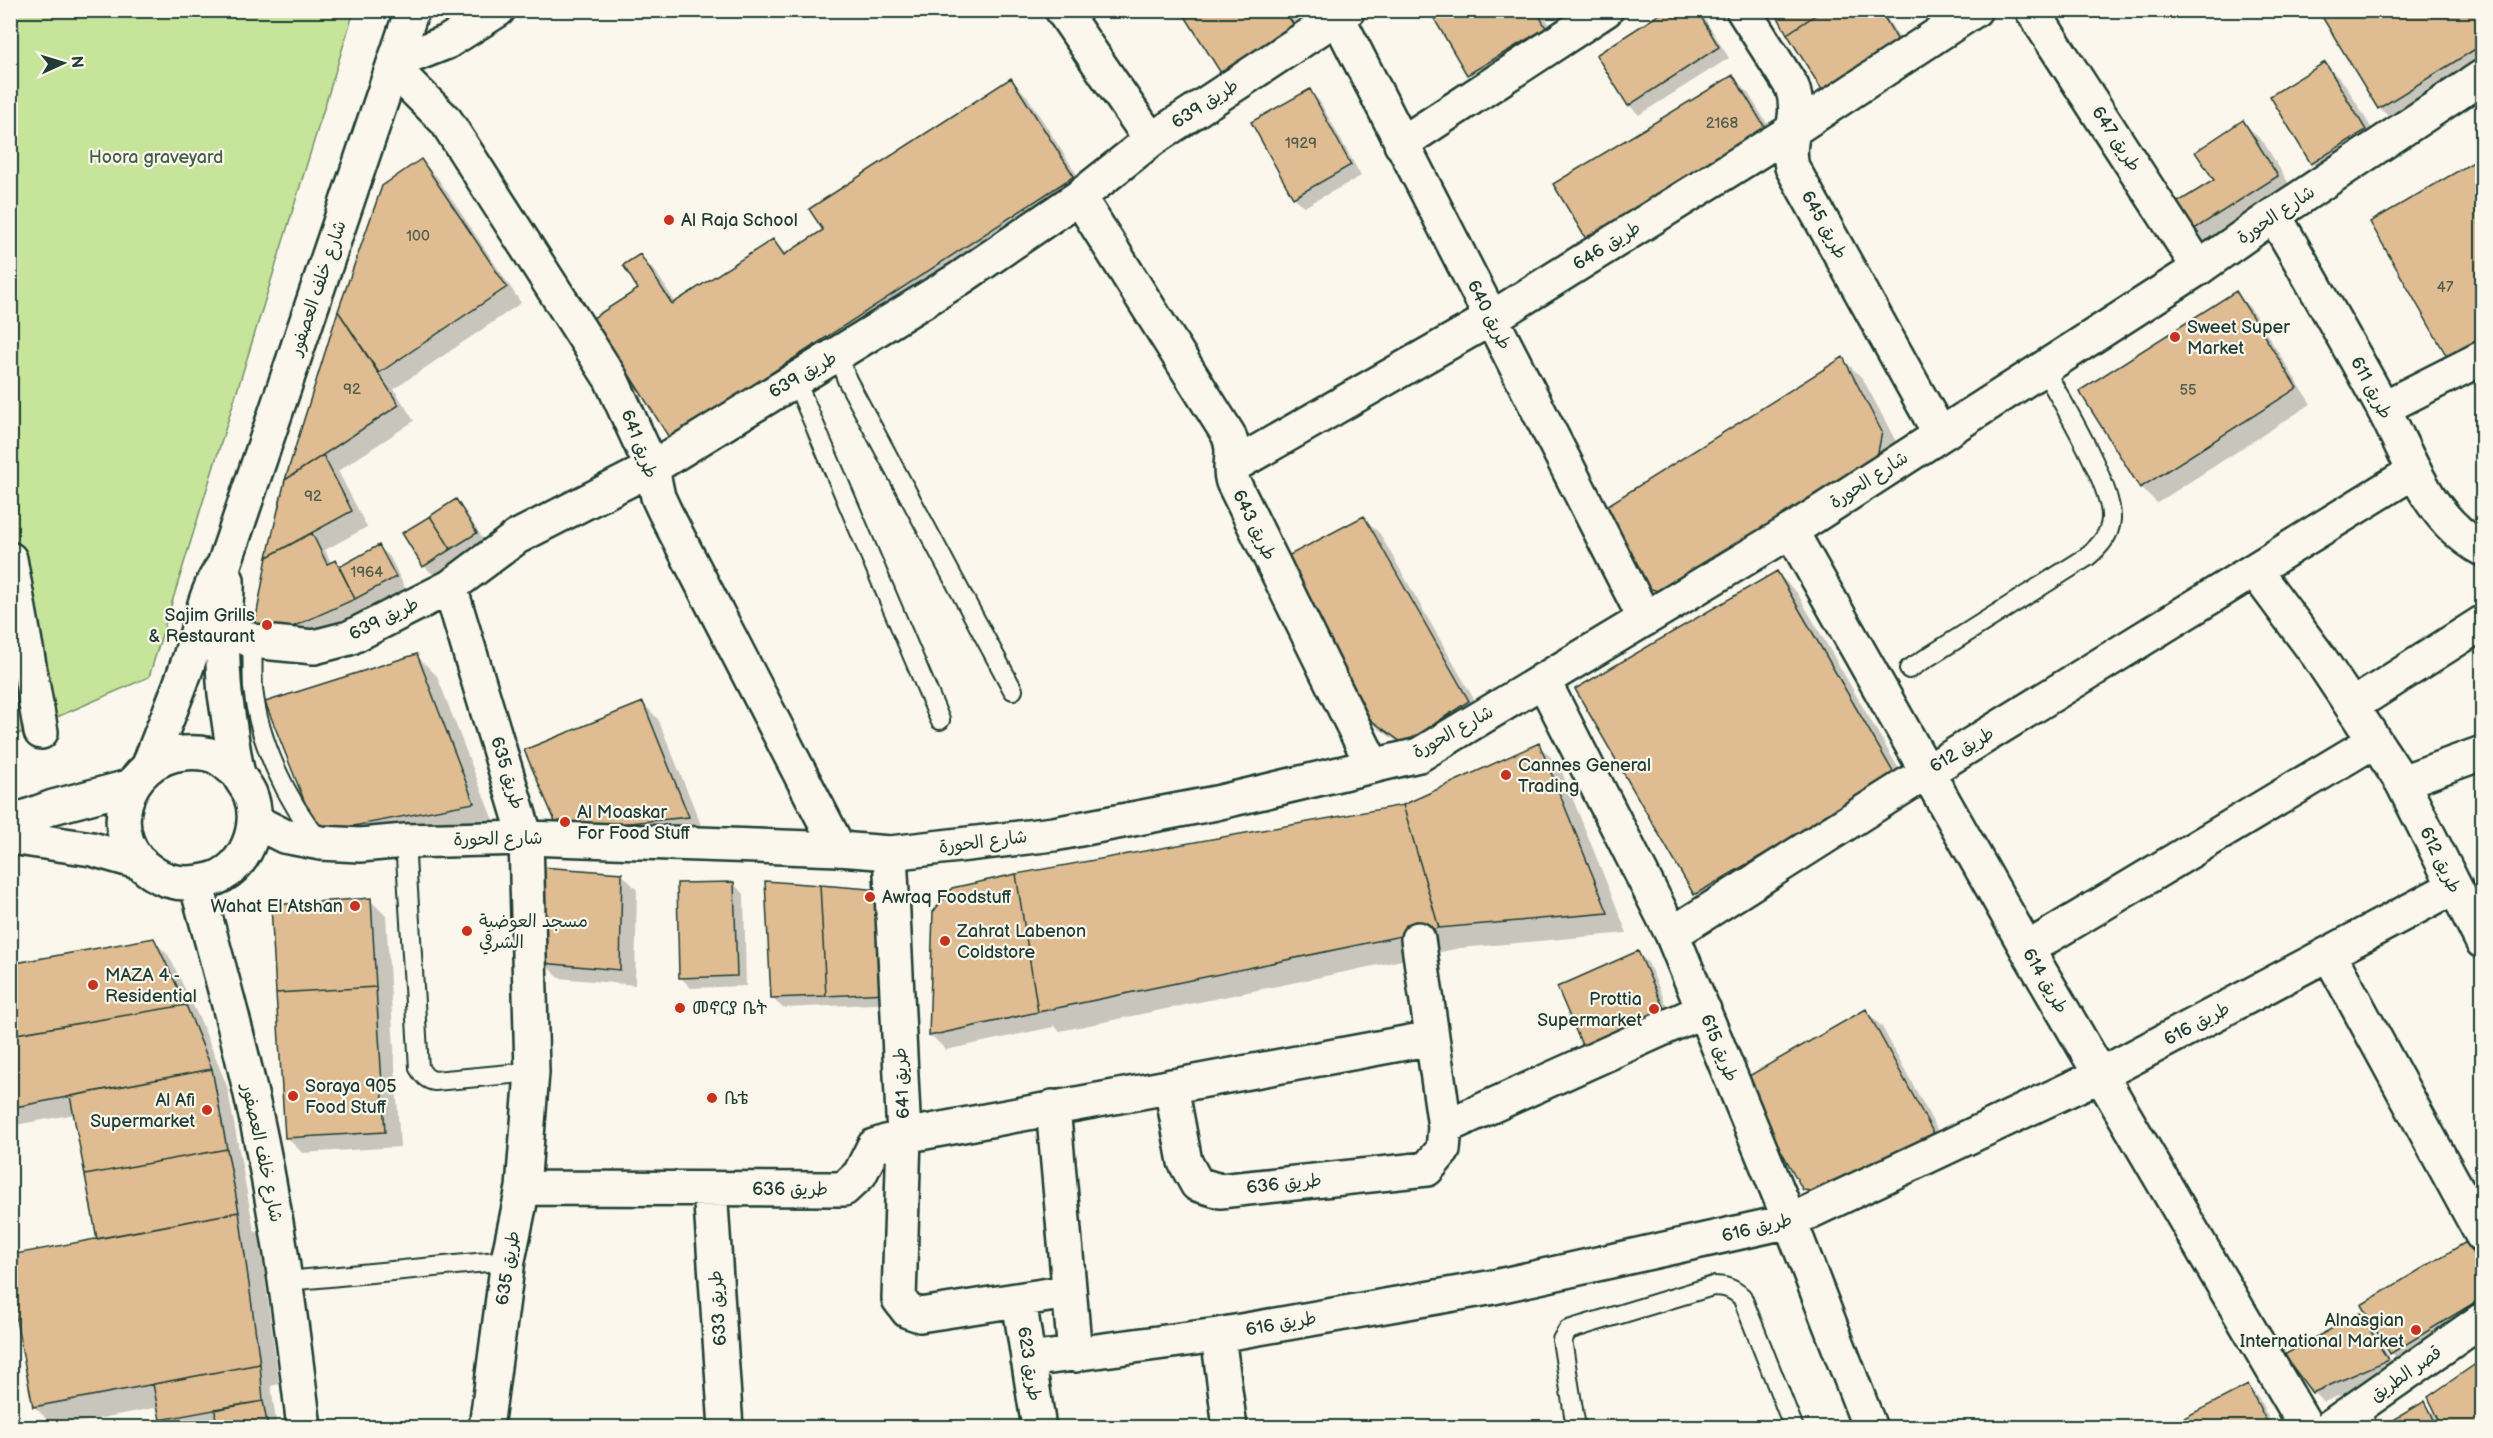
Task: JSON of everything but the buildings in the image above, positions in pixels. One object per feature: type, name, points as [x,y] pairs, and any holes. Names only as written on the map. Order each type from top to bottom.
[{"type":"street","name":"شارع خلف العصفور","points":[[140,775],[189,660],[214,577],[224,565],[412,10]]},
{"type":"street","points":[[394,65],[447,42],[498,10]]},
{"type":"street","points":[[1062,10],[1151,140]]},
{"type":"street","points":[[1401,144],[1606,10]]},
{"type":"street","name":"طريق 645","points":[[1743,10],[1792,87],[1797,99],[1797,115],[1789,156],[1792,167],[1940,434]]},
{"type":"street","name":"طريق 646","points":[[1231,468],[1490,319],[1793,130],[1975,10]]},
{"type":"street","name":"طريق 647","points":[[2032,10],[2199,268]]},
{"type":"street","name":"طريق 639","points":[[223,626],[252,641],[314,647],[349,638],[450,587],[517,537],[652,468],[959,279],[1079,197],[1151,140],[1340,13]]},
{"type":"street","name":"طريق 640","points":[[1340,13],[1401,144],[1645,619]]},
{"type":"street","name":"طريق 641","points":[[394,65],[453,131],[611,379],[652,468],[658,497],[674,532],[839,849]]},
{"type":"street","name":"شارع الحورة","points":[[254,821],[284,836],[321,843],[360,845],[405,841],[526,838],[839,849],[891,853],[1054,834],[1216,803],[1419,755],[1791,531],[2199,268],[2274,215],[2482,77]]},
{"type":"street","name":"طريق 643","points":[[1079,197],[1228,434],[1233,450],[1231,468],[1233,482],[1373,766]]},
{"type":"street","name":"طريق 611","points":[[2274,215],[2383,408],[2413,472],[2441,516],[2482,549]]},
{"type":"street","points":[[2383,408],[2482,358]]},
{"type":"street","name":"طريق 612","points":[[1672,934],[1927,772],[2413,472]]},
{"type":"street","name":"طريق 614","points":[[1791,531],[2100,1076],[2307,1428]]},
{"type":"street","points":[[10,559],[41,732]]},
{"type":"street","name":"شارع خلف العصفور","points":[[224,565],[227,590],[222,656],[225,693],[238,773]]},
{"type":"street","name":"طريق 612","points":[[2255,571],[2319,657],[2402,782],[2482,941]]},
{"type":"street","name":"طريق 635","points":[[450,587],[526,838],[532,1072],[523,1188],[508,1260],[486,1428]]},
{"type":"street","points":[[2352,706],[2482,622]]},
{"type":"street","name":"طريق 615","points":[[1543,680],[1672,934],[1790,1221],[1870,1428]]},
{"type":"street","points":[[2027,949],[2374,741]]},
{"type":"street","points":[[10,823],[140,775],[171,754],[195,752],[219,758],[238,773],[250,795],[254,821],[251,839],[243,856],[230,869],[214,879],[196,883],[166,880],[152,873],[141,863],[129,845],[124,825],[124,805],[140,775]]},
{"type":"street","points":[[2402,782],[2482,753]]},
{"type":"street","points":[[10,837],[92,849],[141,863]]},
{"type":"street","name":"طريق 641","points":[[891,853],[904,1136],[899,1299],[908,1311],[920,1315],[1019,1300]]},
{"type":"street","name":"شارع خلف العصفور","points":[[196,883],[237,1036],[267,1169],[286,1281],[304,1428]]},
{"type":"street","name":"طريق 616","points":[[1028,1360],[1218,1335],[1494,1287],[1790,1221],[2100,1076],[2454,887]]},
{"type":"street","name":"طريق 636","points":[[1171,1086],[1185,1162],[1197,1185],[1220,1191],[1427,1169],[1443,1150],[1445,1127],[1418,939]]},
{"type":"street","points":[[2329,954],[2482,1235]]},
{"type":"street","points":[[1445,1127],[1704,1010]]},
{"type":"street","name":"طريق 636","points":[[523,1188],[844,1189],[860,1174],[874,1146],[904,1136],[1432,1038]]},
{"type":"street","points":[[1053,1107],[1075,1355]]},
{"type":"street","name":"طريق 633","points":[[710,1189],[726,1428]]},
{"type":"street","points":[[1019,1300],[1068,1292]]},
{"type":"street","name":"طريق 623","points":[[1019,1300],[1039,1428]]},
{"type":"street","name":"قصر الطريق","points":[[2328,1428],[2363,1418],[2482,1320]]},
{"type":"street","points":[[1218,1335],[1230,1428]]},
{"type":"lane","points":[[838,355],[847,380],[1013,690]]},
{"type":"lane","points":[[1909,669],[2087,556],[2099,547],[2107,535],[2111,513],[2106,491],[2066,408],[2043,368]]},
{"type":"lane","points":[[795,379],[940,720]]},
{"type":"lane","points":[[252,641],[253,690],[264,735],[284,786],[301,819],[321,843]]},
{"type":"lane","points":[[405,841],[419,1068],[430,1080],[435,1081],[532,1072]]},
{"type":"lane","points":[[286,1281],[508,1260]]},
{"type":"lane","points":[[1576,1428],[1564,1356],[1562,1340],[1564,1334],[1572,1328],[1713,1286],[1724,1286],[1734,1290],[1742,1297],[1794,1428]]},
{"type":"green space","name":"Hoora graveyard","points":[[11,11],[354,11],[149,677],[11,737]]},
{"type":"place","name":"Al Raja School","points":[[669,220]]},
{"type":"place","name":"Sweet Super Market","points":[[2175,337]]},
{"type":"place","name":"Sajim Grills & Restaurant","points":[[267,625]]},
{"type":"place","name":"Cannes General Trading","points":[[1506,775]]},
{"type":"place","name":"Al Moaskar For Food Stuff","points":[[565,822]]},
{"type":"place","name":"Awraq Foodstuff","points":[[870,897]]},
{"type":"place","name":"Wahat El Atshan","points":[[355,906]]},
{"type":"place","name":"مسجد العوضية الشرقي","points":[[467,931]]},
{"type":"place","name":"Zahrat Labenon Coldstore","points":[[945,941]]},
{"type":"place","name":"MAZA 4 - Residential","points":[[93,985]]},
{"type":"place","name":"መኖርያ ቤት","points":[[680,1008]]},
{"type":"place","name":"Prottia Supermarket","points":[[1654,1009]]},
{"type":"place","name":"Soraya 905 Food Stuff","points":[[293,1096]]},
{"type":"place","name":"ቤቴ","points":[[712,1098]]},
{"type":"place","name":"Al Afi Supermarket","points":[[207,1110]]},
{"type":"place","name":"Alnasgian International Market","points":[[2416,1330]]}]
